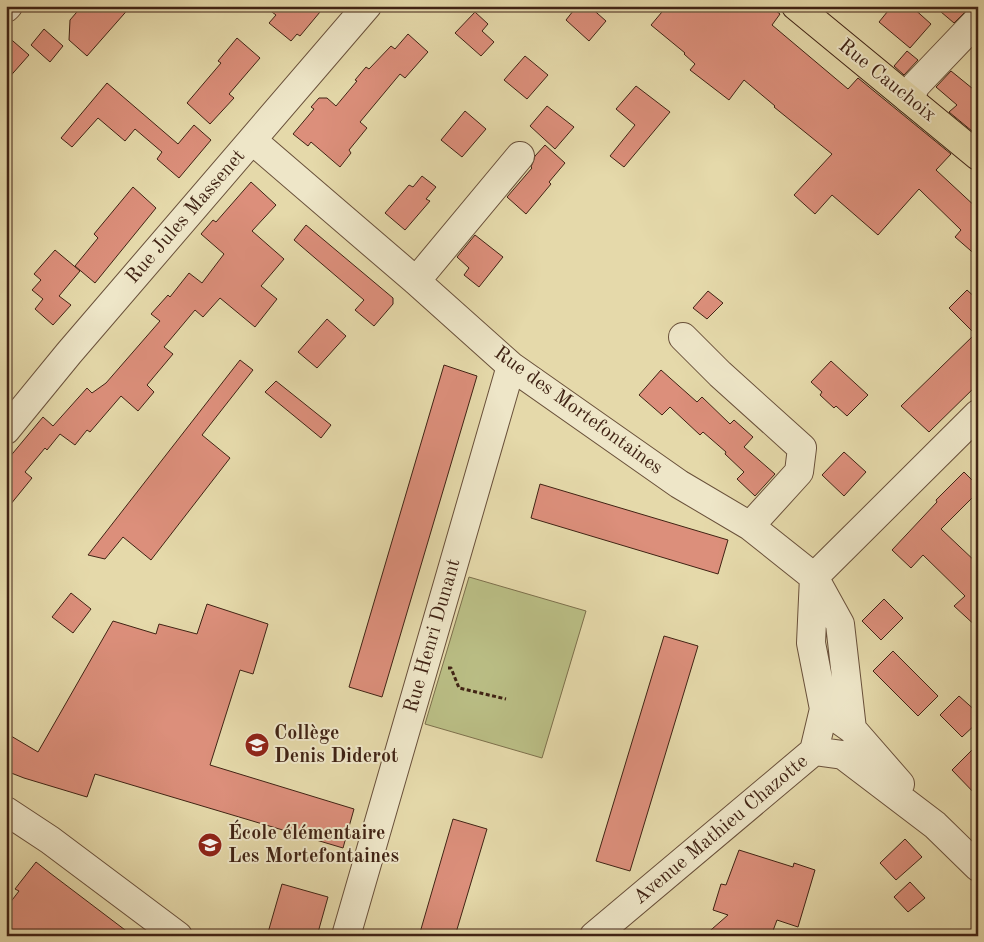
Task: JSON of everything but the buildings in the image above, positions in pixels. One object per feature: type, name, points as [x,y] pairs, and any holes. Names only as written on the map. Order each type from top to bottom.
[{"type":"main road","name":"Rue Cauchoix","points":[[796,6],[978,156]]},
{"type":"street","name":"Rue Jules Massenet","points":[[6,430],[75,346],[367,6]]},
{"type":"street","points":[[909,99],[916,85],[978,20]]},
{"type":"street","name":"Rue des Mortefontaines","points":[[252,140],[416,280],[511,366],[679,484],[750,526],[814,577]]},
{"type":"street","points":[[416,280],[520,156]]},
{"type":"street","points":[[683,337],[720,374],[802,448],[799,472],[750,526]]},
{"type":"street","name":"Rue Henri Dunant","points":[[346,936],[511,366]]},
{"type":"street","points":[[852,729],[840,624],[814,577],[978,414]]},
{"type":"street","name":"Avenue Mathieu Chazotte","points":[[594,936],[814,751],[824,709],[811,643],[814,577]]},
{"type":"street","points":[[824,709],[852,729],[935,825],[978,867]]},
{"type":"street","points":[[814,751],[843,755],[935,825]]},
{"type":"street","points":[[6,811],[50,840],[178,936]]},
{"type":"path","points":[[426,662],[450,668],[459,688],[506,699]]},
{"type":"green space","points":[[469,577],[586,611],[542,758],[425,724]]},
{"type":"place","name":"Collège Denis Diderot","points":[[257,745]]},
{"type":"place","name":"École élémentaire Les Mortefontaines","points":[[210,845]]}]
